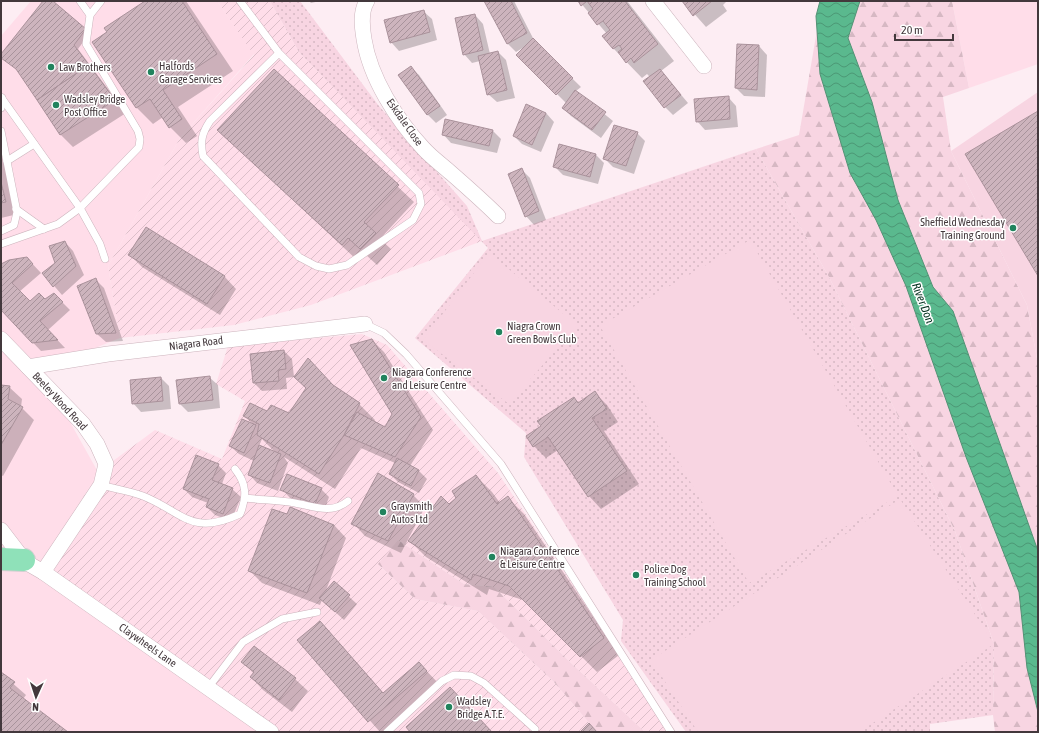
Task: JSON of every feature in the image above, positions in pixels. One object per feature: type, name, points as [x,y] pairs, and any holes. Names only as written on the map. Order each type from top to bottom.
[{"type":"highway","points":[[1,559],[24,560]]},
{"type":"street","name":"Eskdale Close","points":[[367,1],[364,6],[362,24],[365,45],[372,72],[386,96],[409,132],[424,149],[498,216]]},
{"type":"street","points":[[653,1],[704,66]]},
{"type":"street","name":"Niagara Road","points":[[28,367],[108,354],[365,324]]},
{"type":"street","name":"Beeley Wood Road","points":[[1,339],[83,424],[97,444],[106,464],[101,485],[43,572]]},
{"type":"street","name":"Claywheels Lane","points":[[1,530],[24,560]]},
{"type":"street","name":"Claywheels Lane","points":[[1,550],[24,560],[43,572],[271,732]]},
{"type":"lane","points":[[80,1],[90,15]]},
{"type":"lane","points":[[1,244],[58,224],[80,208],[139,147],[140,139],[138,131],[86,44],[90,15],[101,1]]},
{"type":"lane","points":[[240,1],[279,53],[419,193],[421,204],[413,220],[347,265],[329,269],[316,266],[299,257],[203,156],[201,145],[202,134],[210,121],[279,53]]},
{"type":"lane","points":[[1,98],[80,208],[100,244],[105,259]]},
{"type":"lane","points":[[1,98],[1,108]]},
{"type":"lane","points":[[1,131],[16,209],[14,225],[1,231]]},
{"type":"lane","points":[[7,162],[34,144]]},
{"type":"lane","points":[[16,209],[44,229]]},
{"type":"lane","points":[[365,324],[384,333],[406,354],[501,464],[672,732]]},
{"type":"lane","points":[[101,485],[143,496],[192,522],[210,523],[226,521],[240,514],[246,490],[242,478],[235,469]]},
{"type":"lane","points":[[245,498],[295,503],[318,509],[343,505],[348,501]]},
{"type":"lane","points":[[208,688],[243,642],[282,619],[317,612]]},
{"type":"lane","points":[[387,732],[442,681],[454,675],[471,676],[484,683],[535,729]]},
{"type":"shaded area","points":[[31,1],[217,1],[254,54],[180,138],[108,266],[120,338],[33,373],[56,397],[98,472],[43,566],[271,732],[1,732],[1,36]]},
{"type":"shaded area","points":[[217,1],[270,1],[299,52],[482,241],[311,305],[234,325],[120,338],[108,266],[180,138],[254,55]]},
{"type":"shaded area","points":[[952,1],[1038,1],[1038,64],[969,88]]},
{"type":"shaded area","points":[[362,334],[387,345],[498,473],[671,732],[645,732],[571,663],[494,587],[464,584],[398,540],[379,565],[415,599],[478,611],[554,682],[597,732],[271,732],[43,566],[98,472],[155,430],[222,459],[245,401],[216,384],[228,346]]},
{"type":"green space","points":[[270,1],[300,1],[379,106],[467,206],[482,241],[756,149],[829,277],[955,531],[994,644],[993,715],[930,724],[930,732],[686,732],[621,641],[623,620],[524,457],[526,433],[415,338],[488,248],[299,52]]},
{"type":"green space","points":[[822,1],[952,1],[969,88],[943,97],[951,151],[1027,305],[1038,364],[1038,732],[995,732],[993,715],[994,644],[955,531],[829,277],[756,149],[799,135]]},
{"type":"green space","name":"Sheffield Wednesday Training Ground","points":[[1038,92],[1038,364],[1027,305],[951,151]]},
{"type":"green space","points":[[750,240],[898,496],[749,583],[600,326]]},
{"type":"green space","name":"Niagra Crown Green Bowls Club","points":[[489,253],[577,325],[509,404],[423,340]]},
{"type":"green space","points":[[900,499],[994,644],[859,732],[698,732],[651,660]]},
{"type":"green space","points":[[398,540],[464,584],[494,587],[571,663],[645,732],[597,732],[554,682],[478,611],[415,599],[378,564]]},
{"type":"water","name":"River Don","points":[[820,1],[860,1],[848,38],[872,102],[898,200],[933,287],[953,311],[1038,551],[1038,712],[1027,668],[1019,592],[966,457],[906,286],[876,220],[850,173],[820,74],[816,16]]},
{"type":"building","points":[[43,1],[53,1],[86,29],[74,45],[89,65],[37,100],[16,69],[1,58],[1,54]]},
{"type":"building","name":"Halfords Garage Services","points":[[145,1],[182,1],[217,54],[163,90],[182,119],[169,128],[150,99],[136,108],[92,42],[107,32],[104,28]]},
{"type":"building","points":[[484,1],[511,1],[527,33],[507,44]]},
{"type":"building","points":[[578,1],[587,1],[581,6]]},
{"type":"building","points":[[587,1],[625,1],[658,44],[634,63],[631,58],[626,63],[618,52],[622,49],[619,45],[613,49],[602,36],[610,30],[603,21],[597,25],[588,13],[593,9]]},
{"type":"building","points":[[682,1],[712,1],[693,16]]},
{"type":"building","points":[[424,10],[430,32],[390,43],[384,20]]},
{"type":"building","points":[[475,14],[483,50],[463,55],[455,18]]},
{"type":"building","points":[[533,38],[573,78],[556,95],[516,55]]},
{"type":"building","points":[[737,44],[759,45],[757,90],[735,88]]},
{"type":"building","points":[[498,51],[507,90],[487,95],[478,56]]},
{"type":"building","points":[[89,65],[115,100],[60,135],[37,100]]},
{"type":"building","points":[[411,66],[440,106],[427,115],[398,75]]},
{"type":"building","points":[[274,69],[399,185],[364,222],[376,233],[360,249],[348,238],[342,245],[217,130]]},
{"type":"building","points":[[660,69],[681,95],[664,108],[643,81]]},
{"type":"building","points":[[575,90],[606,112],[592,130],[562,108]]},
{"type":"building","points":[[729,96],[730,119],[696,122],[694,99]]},
{"type":"building","points":[[526,104],[546,113],[532,145],[513,136]]},
{"type":"building","points":[[1038,111],[1038,276],[965,154]]},
{"type":"building","points":[[445,119],[493,130],[489,146],[442,135]]},
{"type":"building","points":[[614,125],[638,132],[626,166],[603,159]]},
{"type":"building","points":[[559,144],[596,154],[590,177],[553,167]]},
{"type":"building","points":[[522,168],[539,211],[525,217],[508,174]]},
{"type":"building","points":[[1,182],[6,202],[1,203]]},
{"type":"building","points":[[146,227],[225,276],[207,304],[128,255]]},
{"type":"building","points":[[65,241],[76,266],[53,287],[42,273],[55,263],[49,246]]},
{"type":"building","points":[[27,257],[33,264],[12,283],[30,301],[39,293],[45,299],[54,293],[63,302],[40,321],[58,340],[32,343],[1,310],[1,264],[9,260]]},
{"type":"building","points":[[96,278],[116,333],[96,334],[77,286]]},
{"type":"building","name":"Niagara Conference and Leisure Centre","points":[[372,339],[421,417],[395,457],[344,435],[357,412],[385,427],[392,414],[350,345]]},
{"type":"building","points":[[284,350],[286,369],[278,370],[279,381],[253,383],[250,354]]},
{"type":"building","points":[[308,358],[333,385],[360,403],[344,435],[319,474],[257,435],[259,424],[243,416],[250,403],[267,411],[271,405],[289,413],[306,388],[294,377]]},
{"type":"building","points":[[210,376],[213,400],[179,404],[176,380]]},
{"type":"building","points":[[161,377],[163,401],[132,404],[130,380]]},
{"type":"building","points":[[1,385],[10,386],[8,399],[23,407],[1,445]]},
{"type":"building","points":[[595,391],[607,409],[592,418],[627,471],[588,497],[548,437],[533,447],[526,436],[541,426],[537,421],[574,397],[578,403]]},
{"type":"building","points":[[242,419],[256,425],[244,453],[229,446]]},
{"type":"building","points":[[259,445],[281,454],[270,483],[248,475]]},
{"type":"building","points":[[196,455],[219,464],[212,480],[233,488],[223,514],[206,507],[209,499],[183,489]]},
{"type":"building","points":[[397,458],[419,470],[411,486],[389,474]]},
{"type":"building","points":[[378,473],[414,494],[388,541],[351,524]]},
{"type":"building","points":[[287,474],[322,488],[315,504],[280,490]]},
{"type":"building","name":"Niagara Conference & Leisure Centre","points":[[476,475],[497,504],[508,496],[604,638],[580,657],[509,586],[473,574],[471,580],[408,541],[441,496],[449,504],[456,498],[452,491]]},
{"type":"building","points":[[290,507],[334,525],[307,593],[248,571],[272,509],[287,514]]},
{"type":"building","points":[[334,581],[350,595],[335,612],[319,598]]},
{"type":"building","points":[[320,621],[383,693],[419,662],[427,671],[368,722],[297,640]]},
{"type":"building","points":[[254,646],[296,678],[279,700],[250,677],[254,672],[241,662]]},
{"type":"building","points":[[1,672],[15,682],[10,688],[68,732],[1,732]]},
{"type":"building","name":"Wadsley Bridge A.T.E.","points":[[450,687],[492,732],[410,732],[406,727]]},
{"type":"building","points":[[589,723],[597,732],[580,732]]},
{"type":"place","name":"Law Brothers","points":[[51,67]]},
{"type":"place","name":"Halfords Garage Services","points":[[151,72]]},
{"type":"place","name":"Wadsley Bridge Post Office","points":[[56,105]]},
{"type":"place","name":"Sheffield Wednesday Training Ground","points":[[1013,228]]},
{"type":"place","name":"Niagra Crown Green Bowls Club","points":[[499,332]]},
{"type":"place","name":"Niagara Conference and Leisure Centre","points":[[384,378]]},
{"type":"place","name":"Graysmith Autos Ltd","points":[[383,512]]},
{"type":"place","name":"Niagara Conference & Leisure Centre","points":[[492,557]]},
{"type":"place","name":"Police Dog Training School","points":[[636,575]]},
{"type":"place","name":"Wadsley Bridge A.T.E.","points":[[449,707]]}]
